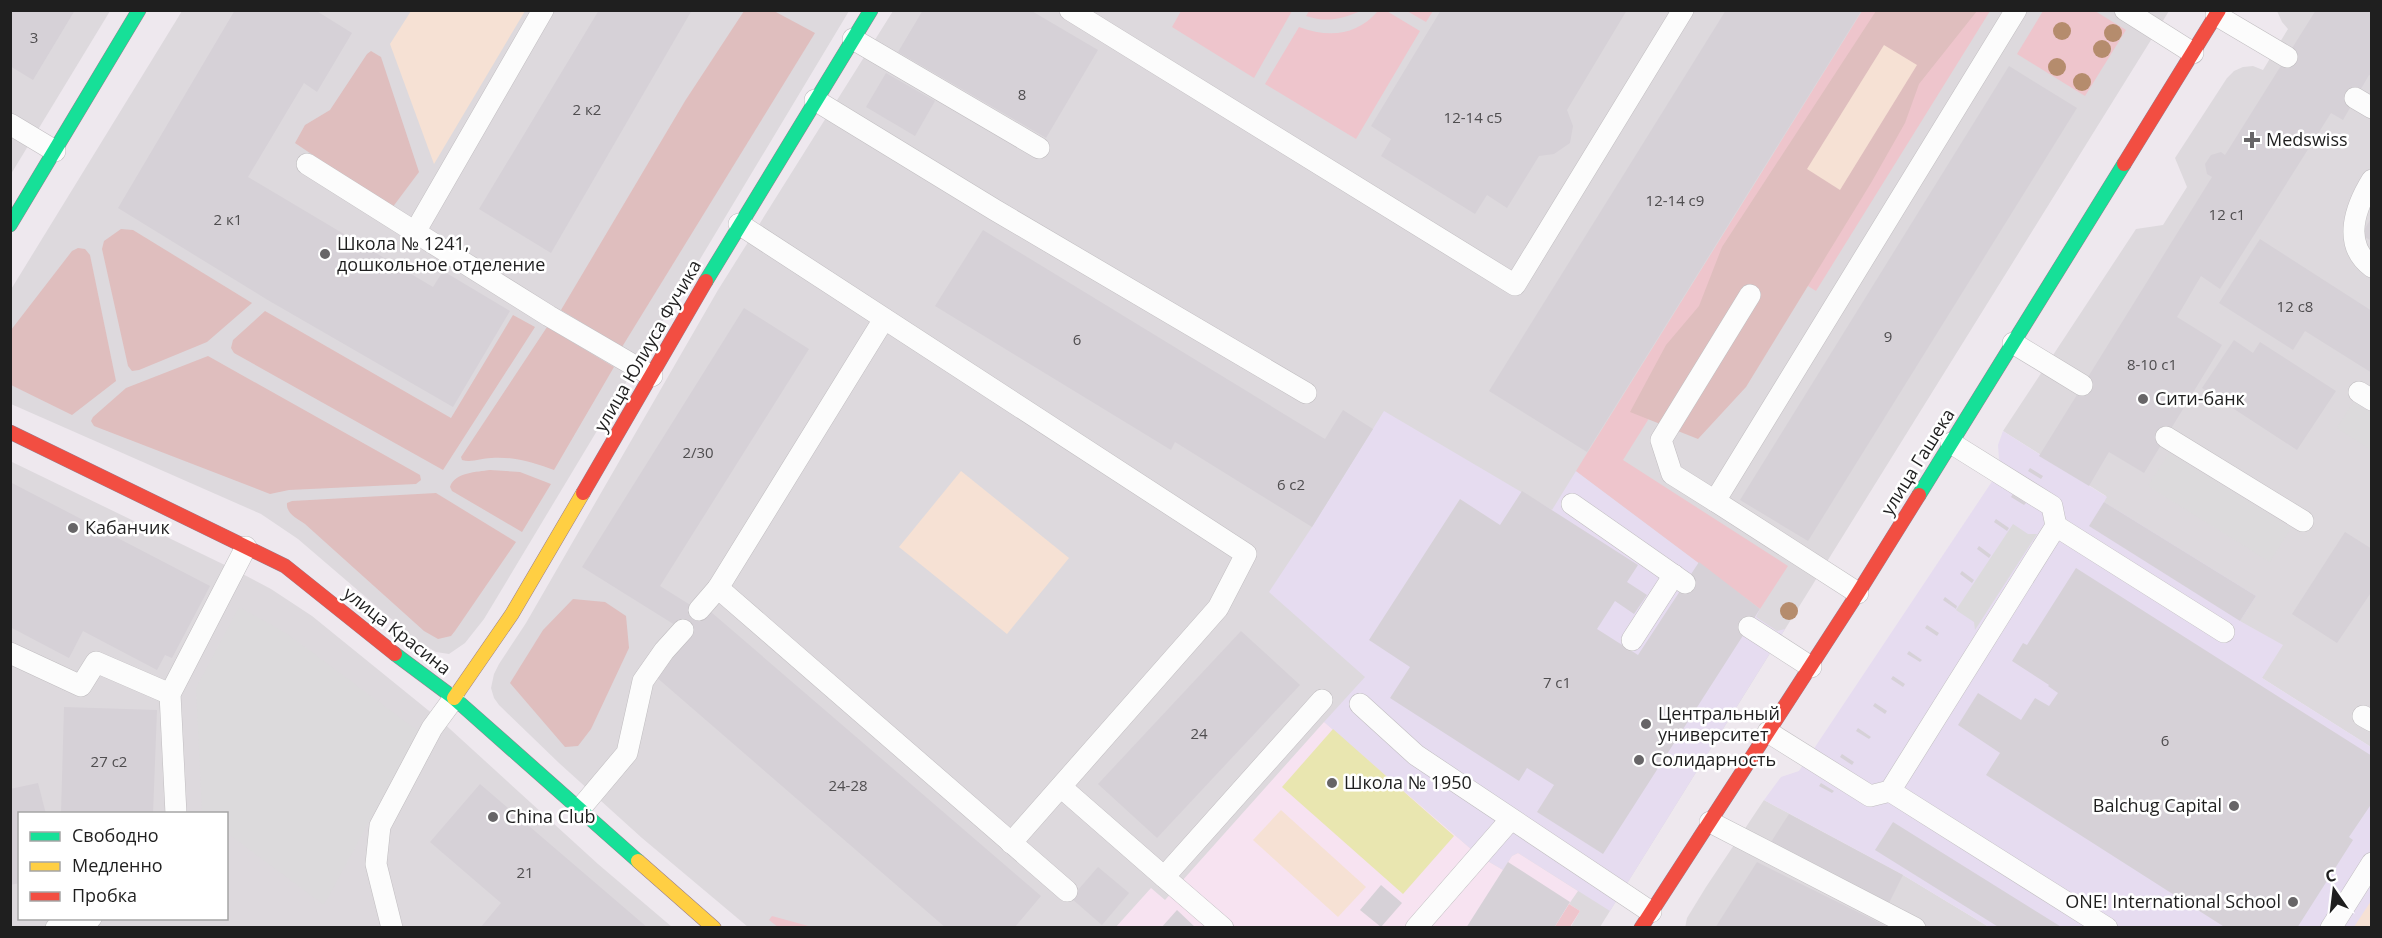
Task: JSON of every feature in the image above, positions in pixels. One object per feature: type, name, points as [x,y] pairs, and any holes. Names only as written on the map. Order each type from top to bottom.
[{"type":"street","points":[[10,225],[139,10]]},
{"type":"street","name":"улица Юлиуса Фучика","points":[[454,698],[512,614],[739,224],[871,10]]},
{"type":"street","name":"улица Гашека","points":[[1646,923],[1858,593],[2218,13]]},
{"type":"street","name":"улица Красина","points":[[10,432],[285,566],[454,698],[714,927]]},
{"type":"lane","points":[[415,232],[543,10]]},
{"type":"lane","points":[[1070,10],[1515,285],[1683,10]]},
{"type":"lane","points":[[1715,501],[2016,10]]},
{"type":"lane","points":[[2125,10],[2193,53]]},
{"type":"lane","points":[[2218,13],[2287,57]]},
{"type":"lane","points":[[853,39],[1038,148]]},
{"type":"lane","points":[[816,100],[995,210],[1306,393]]},
{"type":"lane","points":[[10,124],[55,151]]},
{"type":"lane","points":[[307,164],[549,316],[652,376]]},
{"type":"lane","points":[[2372,180],[2359,201],[2353,220],[2355,243],[2366,263],[2372,267]]},
{"type":"lane","points":[[739,224],[1246,554],[1218,608],[1011,843]]},
{"type":"lane","points":[[1750,295],[1661,440],[1672,474],[1858,593]]},
{"type":"lane","points":[[699,610],[718,588],[884,319]]},
{"type":"lane","points":[[2013,343],[2082,385]]},
{"type":"lane","points":[[2166,437],[2303,521]]},
{"type":"lane","points":[[1768,732],[1870,796],[1890,791],[2056,526],[2052,506],[1951,443]]},
{"type":"lane","points":[[1572,504],[1680,579],[1632,640]]},
{"type":"lane","points":[[2056,526],[2224,632]]},
{"type":"lane","points":[[176,812],[170,694],[246,547]]},
{"type":"lane","points":[[718,588],[1067,891]]},
{"type":"lane","points":[[1749,627],[1810,667]]},
{"type":"lane","points":[[579,810],[627,753],[643,681],[664,651],[683,630]]},
{"type":"lane","points":[[10,653],[81,686],[96,662],[170,694]]},
{"type":"lane","points":[[392,927],[376,864],[380,826],[432,728],[454,698]]},
{"type":"lane","points":[[1164,877],[1322,700]]},
{"type":"lane","points":[[1360,704],[1416,755],[1511,819],[1646,923]]},
{"type":"lane","points":[[1060,787],[1222,927]]},
{"type":"lane","points":[[1890,791],[2107,927]]},
{"type":"lane","points":[[1416,927],[1511,819]]},
{"type":"lane","points":[[1710,822],[1915,927]]},
{"type":"lane","points":[[2331,927],[2372,863]]},
{"type":"lane","points":[[56,927],[83,920]]},
{"type":"shaded area","points":[[1309,10],[1361,11],[1327,20],[1306,16]]},
{"type":"shaded area","points":[[1385,10],[1420,31],[1356,139],[1265,84],[1299,27],[1321,33],[1342,32],[1361,26],[1378,11]]},
{"type":"shaded area","points":[[1433,10],[1426,22],[1407,11]]},
{"type":"shaded area","points":[[11,11],[110,11],[11,174]]},
{"type":"shaded area","points":[[182,11],[849,11],[484,619],[465,643],[449,654],[436,652],[417,641],[298,539],[261,514],[11,404],[10,291]]},
{"type":"shaded area","points":[[411,11],[525,11],[434,164],[390,44]]},
{"type":"shaded area","points":[[744,11],[774,11],[815,33],[622,347],[561,310],[685,101]]},
{"type":"shaded area","points":[[893,11],[2169,11],[1600,927],[748,927],[642,838],[559,763],[499,705],[491,688],[499,664],[526,623],[718,290]]},
{"type":"shaded area","points":[[1181,11],[1292,11],[1254,78],[1172,27]]},
{"type":"shaded area","points":[[1862,11],[1990,11],[1816,291],[1753,252],[1623,460],[1788,566],[1760,609],[1576,471]]},
{"type":"shaded area","points":[[1876,11],[1977,11],[1919,84],[1905,123],[1871,183],[1746,387],[1698,439],[1630,412],[1666,345],[1699,306],[1722,247]]},
{"type":"shaded area","points":[[2043,11],[2095,11],[2126,30],[2085,96],[2017,54]]},
{"type":"shaded area","points":[[2277,11],[2371,11],[2371,747],[2262,678],[2240,621],[2104,502],[2106,496],[2003,431],[2136,229],[2163,225],[2187,187],[2175,158],[2227,78],[2234,71],[2253,66],[2263,70],[2288,29]]},
{"type":"shaded area","points":[[1884,45],[1917,65],[1840,190],[1807,169]]},
{"type":"shaded area","points":[[371,51],[381,57],[419,172],[392,208],[295,143],[305,125],[330,110]]},
{"type":"shaded area","points":[[121,229],[133,230],[252,303],[207,342],[132,371],[128,366],[102,249],[104,241]]},
{"type":"shaded area","points":[[78,248],[85,249],[90,255],[116,381],[72,415],[11,385],[11,330],[72,251]]},
{"type":"shaded area","points":[[265,311],[451,418],[513,315],[535,327],[443,470],[234,353],[231,348],[233,340]]},
{"type":"shaded area","points":[[547,327],[614,367],[554,470],[507,458],[462,460],[461,457]]},
{"type":"shaded area","points":[[208,356],[420,475],[421,480],[416,484],[289,490],[270,494],[94,426],[91,421],[126,388]]},
{"type":"shaded area","points":[[2354,401],[2371,413],[2371,450],[2337,428]]},
{"type":"shaded area","points":[[1384,411],[1552,510],[1576,471],[1760,609],[1756,617],[1777,631],[1785,629],[1610,911],[1518,853],[1512,856],[1503,870],[1479,856],[1324,722],[1365,677],[1269,592]]},
{"type":"shaded area","points":[[2003,431],[2107,497],[2104,502],[2256,596],[2240,621],[2283,645],[2262,678],[2371,747],[2371,927],[1989,927],[1903,875],[1764,800],[1781,777],[1799,771],[2003,465],[1999,459],[1998,445]]},
{"type":"shaded area","points":[[2169,453],[2291,528],[2270,562],[2148,486]]},
{"type":"shaded area","points":[[10,461],[233,569],[271,589],[312,616],[439,719],[598,864],[672,927],[11,927]]},
{"type":"shaded area","points":[[490,470],[520,472],[551,484],[522,532],[452,491],[450,487],[461,476]]},
{"type":"shaded area","points":[[961,471],[1069,558],[1007,634],[899,547]]},
{"type":"shaded area","points":[[436,493],[516,542],[451,636],[438,639],[424,631],[293,515],[287,507],[287,503],[292,501]]},
{"type":"shaded area","points":[[2013,524],[2028,534],[2037,534],[1975,630],[1974,622],[1956,610]]},
{"type":"shaded area","points":[[573,599],[605,602],[626,616],[629,648],[591,729],[578,746],[565,747],[510,683],[543,630]]},
{"type":"shaded area","points":[[239,607],[286,633],[418,731],[324,905],[228,834],[228,812],[202,812],[196,688]]},
{"type":"shaded area","name":"Школа № 1950","points":[[1324,722],[1479,856],[1503,870],[1512,856],[1518,853],[1578,891],[1569,904],[1580,911],[1570,928],[1115,928],[1151,888],[1165,900]]},
{"type":"shaded area","points":[[1333,729],[1454,836],[1403,894],[1282,787]]},
{"type":"shaded area","points":[[1764,800],[1903,875],[1989,927],[1685,928],[1687,918],[1706,887]]},
{"type":"shaded area","points":[[1281,810],[1366,887],[1338,917],[1253,840]]},
{"type":"shaded area","points":[[2371,901],[2371,927],[2354,927]]},
{"type":"shaded area","points":[[1569,904],[1580,911],[1570,927],[1554,928]]},
{"type":"shaded area","points":[[772,916],[812,927],[778,927],[769,920]]},
{"type":"building","points":[[10,10],[75,10],[33,80],[10,66]]},
{"type":"building","points":[[235,10],[315,10],[352,33],[317,92],[304,83],[248,177],[433,287],[443,271],[510,311],[453,407],[266,299],[118,208]]},
{"type":"building","points":[[599,10],[692,10],[551,253],[479,209]]},
{"type":"building","points":[[923,10],[1030,10],[1098,50],[1046,138],[898,52]]},
{"type":"building","points":[[1441,10],[1627,10],[1567,110],[1573,126],[1570,143],[1554,154],[1539,156],[1507,208],[1487,195],[1475,214],[1381,156],[1391,139],[1371,126]]},
{"type":"building","points":[[1726,10],[1862,10],[1587,452],[1489,391]]},
{"type":"building","points":[[2316,10],[2372,10],[2372,76],[2369,75],[2343,120],[2331,113],[2220,289],[2201,276],[2177,317],[2222,345],[2144,473],[2109,452],[2089,486],[2039,456],[2212,177],[2207,174],[2205,164],[2211,155],[2221,152],[2225,155]]},
{"type":"building","points":[[2009,66],[2077,108],[1808,541],[1740,500]]},
{"type":"building","points":[[886,73],[935,101],[915,136],[866,107]]},
{"type":"building","points":[[2372,217],[2372,241],[2361,235]]},
{"type":"building","points":[[983,230],[1325,439],[1343,410],[1373,429],[1312,527],[1175,442],[1171,450],[935,306]]},
{"type":"building","points":[[2260,239],[2372,311],[2372,373],[2305,331],[2293,350],[2219,303]]},
{"type":"building","points":[[744,308],[809,349],[660,586],[708,616],[711,612],[1041,896],[1014,928],[946,928],[655,676],[691,635],[582,567]]},
{"type":"building","points":[[2234,340],[2253,353],[2260,342],[2336,391],[2297,450],[2202,388]]},
{"type":"building","points":[[2030,468],[2043,476],[2041,479],[2028,471]]},
{"type":"building","points":[[10,482],[210,586],[172,658],[165,655],[157,670],[83,631],[69,658],[10,627]]},
{"type":"building","points":[[1522,491],[1638,565],[1627,582],[1647,595],[1634,614],[1615,601],[1597,629],[1638,655],[1699,562],[1760,609],[1603,854],[1537,812],[1554,785],[1527,768],[1519,781],[1390,698],[1410,667],[1369,640],[1460,499],[1500,525]]},
{"type":"building","points":[[2013,494],[2026,503],[2024,505],[2011,497]]},
{"type":"building","points":[[2104,502],[2256,596],[2240,621],[2089,526]]},
{"type":"building","points":[[1996,519],[2009,528],[2007,531],[1994,522]]},
{"type":"building","points":[[2345,532],[2372,549],[2372,591],[2337,643],[2292,614]]},
{"type":"building","points":[[1979,546],[1991,555],[1989,558],[1977,549]]},
{"type":"building","points":[[2076,568],[2372,756],[2372,803],[2349,837],[2353,840],[2297,928],[2226,928],[1986,775],[2000,753],[1958,725],[1978,693],[2021,720],[2035,698],[2049,706],[2058,693],[2012,661],[2023,643],[2027,645]]},
{"type":"building","points":[[1962,571],[1974,580],[1972,583],[1960,574]]},
{"type":"building","points":[[1945,597],[1957,606],[1956,609],[1943,600]]},
{"type":"building","points":[[1927,625],[1939,633],[1937,636],[1925,628]]},
{"type":"building","points":[[1241,631],[1300,685],[1157,838],[1098,784]]},
{"type":"building","points":[[1909,651],[1922,660],[1920,662],[1907,654]]},
{"type":"building","points":[[1893,676],[1905,684],[1903,687],[1891,679]]},
{"type":"building","points":[[1875,703],[1887,711],[1885,714],[1873,706]]},
{"type":"building","points":[[64,707],[157,710],[153,812],[61,812]]},
{"type":"building","points":[[1858,728],[1871,737],[1869,739],[1856,731]]},
{"type":"building","points":[[1842,754],[1854,762],[1852,765],[1840,757]]},
{"type":"building","points":[[38,783],[45,812],[18,812],[18,883],[10,885],[10,789]]},
{"type":"building","points":[[1821,783],[1834,791],[1832,793],[1819,786]]},
{"type":"building","points":[[480,784],[648,928],[480,928],[501,903],[430,842]]},
{"type":"building","points":[[1789,814],[1903,875],[1888,905],[1771,842]]},
{"type":"building","points":[[1893,822],[2063,928],[2000,928],[1875,850]]},
{"type":"building","points":[[1508,862],[1570,902],[1554,928],[1466,928]]},
{"type":"building","points":[[1757,862],[1890,928],[1715,928]]},
{"type":"building","points":[[1098,867],[1129,893],[1102,925],[1071,898]]},
{"type":"building","points":[[1381,885],[1402,903],[1381,927],[1360,910]]},
{"type":"building","points":[[1177,910],[1196,928],[1161,928]]},
{"type":"traffic: fast","points":[[10,225],[139,10]]},
{"type":"traffic: fast","points":[[706,281],[871,10]]},
{"type":"traffic: fast","points":[[1919,495],[2124,164]]},
{"type":"traffic: fast","points":[[395,654],[454,698],[638,861]]},
{"type":"traffic: slow","points":[[454,698],[512,614],[583,493]]},
{"type":"traffic: slow","points":[[638,861],[714,928]]},
{"type":"traffic: jam","points":[[2124,164],[2219,10]]},
{"type":"traffic: jam","points":[[583,493],[706,281]]},
{"type":"traffic: jam","points":[[10,432],[285,566],[395,654]]},
{"type":"traffic: jam","points":[[1641,928],[1919,495]]},
{"type":"place","name":"Medswiss","points":[[2252,140]]},
{"type":"place","name":"Школа № 1241, дошкольное отделение","points":[[325,254]]},
{"type":"place","name":"Сити-банк","points":[[2143,399]]},
{"type":"place","name":"Кабанчик","points":[[73,528]]},
{"type":"place","name":"Центральный университет","points":[[1646,724]]},
{"type":"place","name":"Солидарность","points":[[1639,760]]},
{"type":"place","name":"Школа № 1950","points":[[1332,783]]},
{"type":"place","name":"Balchug Capital","points":[[2234,806]]},
{"type":"place","name":"China Club","points":[[493,817]]},
{"type":"place","name":"ONE! International School","points":[[2293,902]]}]
